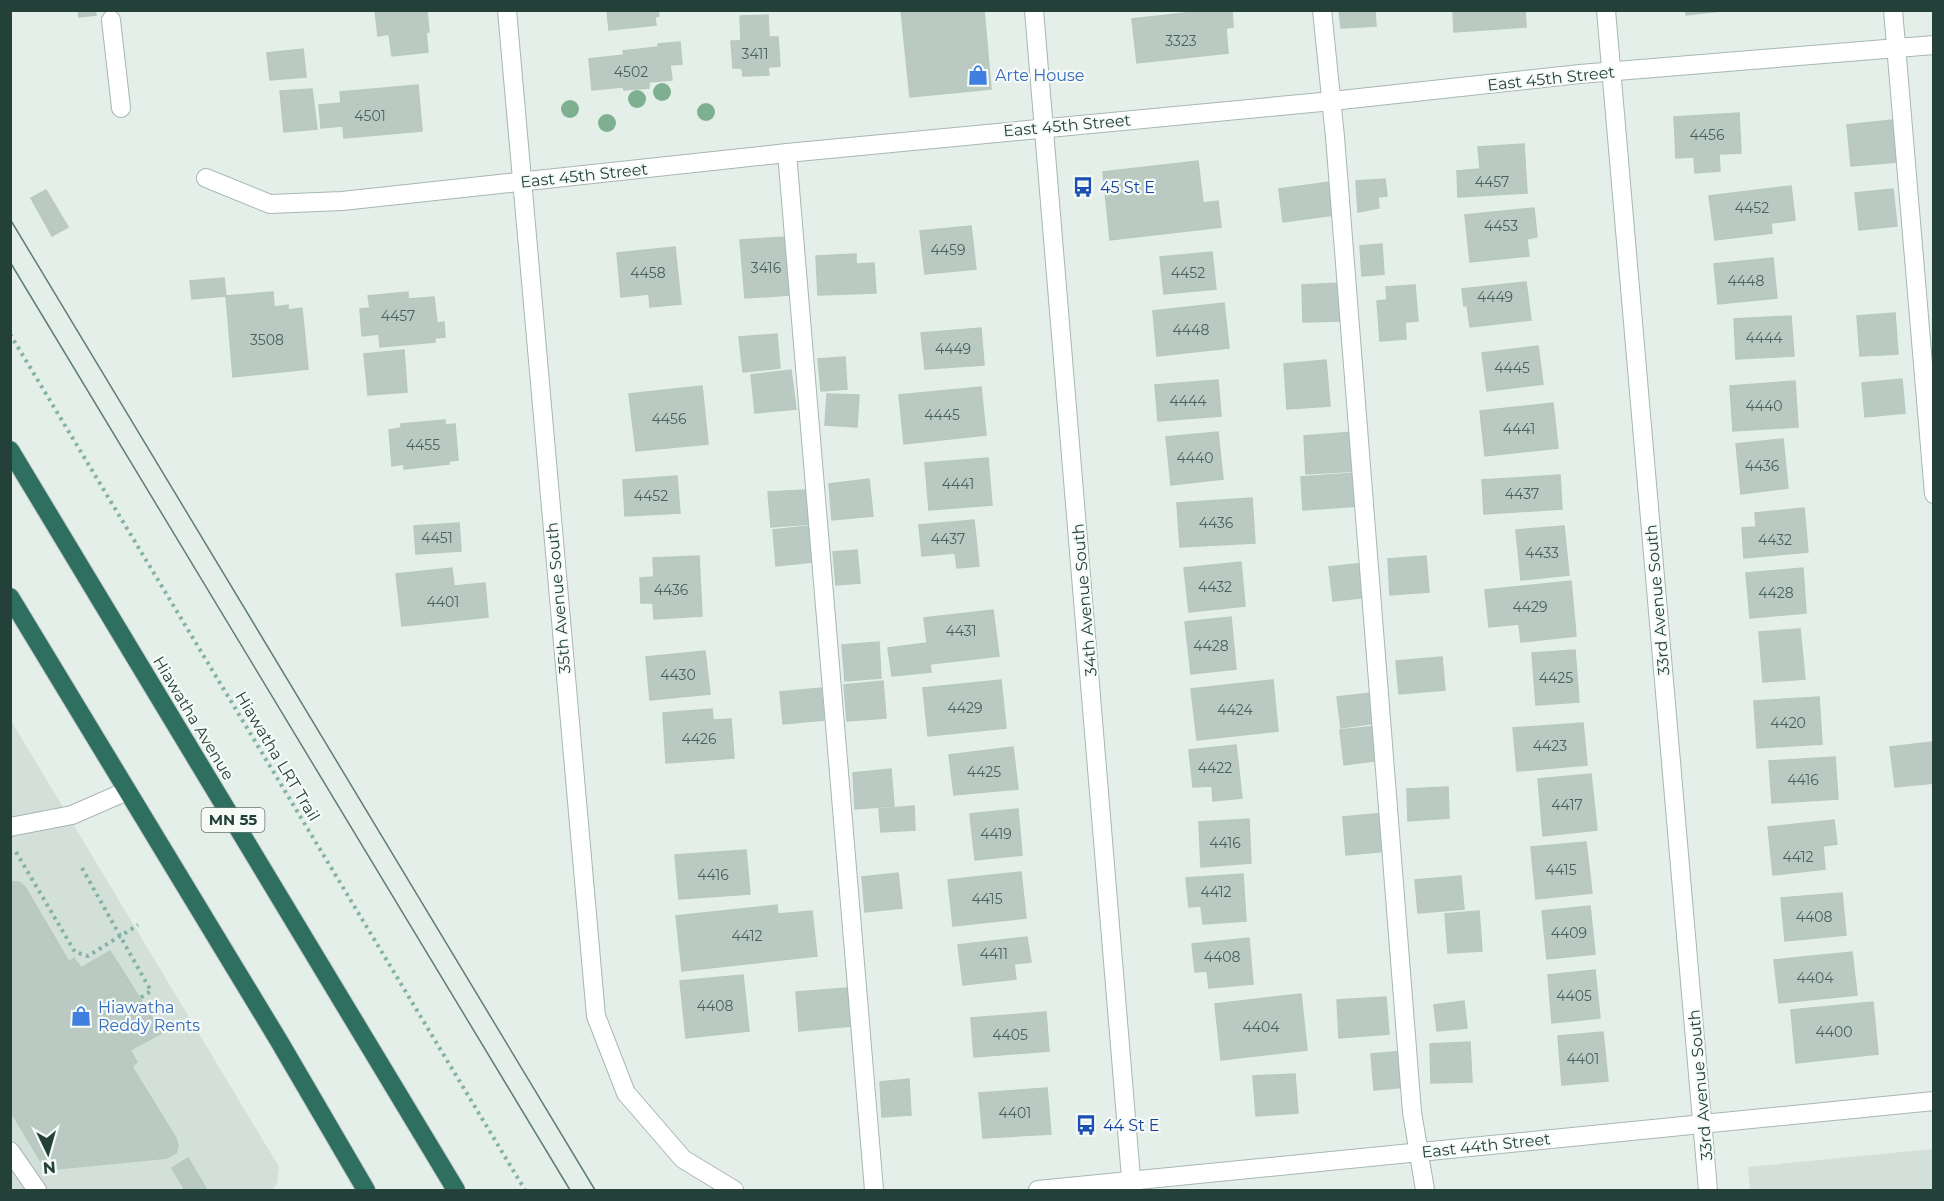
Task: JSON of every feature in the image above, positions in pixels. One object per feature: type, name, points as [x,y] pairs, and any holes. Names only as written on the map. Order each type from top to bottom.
[{"type":"highway","name":"Hiawatha Avenue","points":[[10,450],[456,1191]]},
{"type":"highway","points":[[10,597],[290,1060],[366,1191]]},
{"type":"street","name":"35th Avenue South","points":[[507,10],[596,1016],[626,1093],[682,1159],[734,1191]]},
{"type":"street","name":"34th Avenue South","points":[[1034,10],[1132,1186]]},
{"type":"street","points":[[1322,10],[1332,101],[1411,1100],[1425,1191]]},
{"type":"street","name":"33rd Avenue South","points":[[1605,10],[1708,1191]]},
{"type":"street","points":[[1893,10],[1934,494]]},
{"type":"street","points":[[111,21],[121,108]]},
{"type":"street","name":"East 45th Street","points":[[206,178],[270,204],[342,201],[1045,127],[1332,101],[1610,72],[1934,45]]},
{"type":"street","points":[[787,153],[874,1191]]},
{"type":"street","points":[[10,827],[72,815],[127,791]]},
{"type":"street","name":"East 44th Street","points":[[1038,1191],[1132,1186],[1419,1152],[1934,1101]]},
{"type":"street","points":[[10,1151],[37,1191]]},
{"type":"path","name":"Hiawatha LRT Trail","points":[[10,334],[525,1191]]},
{"type":"path","points":[[10,842],[75,952],[88,956],[138,925]]},
{"type":"path","points":[[82,868],[151,991],[140,998]]},
{"type":"shaded area","points":[[10,719],[279,1167],[277,1183],[273,1190],[11,1190]]},
{"type":"shaded area","points":[[1933,1149],[1933,1190],[1750,1190],[1748,1167]]},
{"type":"building","points":[[78,10],[95,10],[96,15],[79,17]]},
{"type":"building","points":[[375,10],[427,10],[428,52],[392,56],[389,34],[378,36]]},
{"type":"building","points":[[607,10],[658,10],[659,16],[655,17],[656,25],[609,30]]},
{"type":"building","points":[[901,10],[984,10],[991,89],[910,97]]},
{"type":"building","points":[[1232,10],[1233,27],[1226,28],[1228,53],[1137,63],[1132,19]]},
{"type":"building","points":[[1339,10],[1375,10],[1376,26],[1341,28]]},
{"type":"building","points":[[1453,10],[1525,10],[1526,27],[1454,32]]},
{"type":"building","points":[[1686,10],[1731,10],[1686,15]]},
{"type":"building","points":[[768,15],[769,37],[778,37],[780,66],[768,67],[769,75],[743,76],[742,68],[733,68],[731,41],[741,41],[740,16]]},
{"type":"building","points":[[680,42],[682,64],[670,65],[672,80],[649,82],[649,88],[624,90],[623,87],[592,90],[589,59],[624,55],[623,51]]},
{"type":"building","points":[[303,49],[306,77],[270,80],[267,53]]},
{"type":"building","points":[[418,85],[422,131],[344,138],[343,126],[321,128],[319,105],[341,103],[340,92]]},
{"type":"building","points":[[312,89],[317,129],[284,132],[280,91]]},
{"type":"building","points":[[1739,113],[1741,153],[1719,154],[1720,171],[1695,173],[1694,157],[1676,158],[1674,117]]},
{"type":"building","points":[[1892,120],[1897,162],[1851,166],[1847,125]]},
{"type":"building","points":[[1524,144],[1527,193],[1458,197],[1457,171],[1480,169],[1478,147]]},
{"type":"building","points":[[1198,161],[1203,203],[1218,201],[1221,227],[1110,240],[1103,172]]},
{"type":"building","points":[[1385,179],[1387,196],[1378,197],[1379,208],[1358,212],[1356,181]]},
{"type":"building","points":[[1330,182],[1334,215],[1283,222],[1279,189]]},
{"type":"building","points":[[1791,186],[1795,220],[1771,223],[1772,233],[1715,240],[1709,196]]},
{"type":"building","points":[[1893,189],[1897,226],[1859,230],[1855,193]]},
{"type":"building","points":[[46,190],[68,227],[52,236],[31,198]]},
{"type":"building","points":[[1534,208],[1537,237],[1527,239],[1529,256],[1470,262],[1465,215]]},
{"type":"building","points":[[971,226],[976,269],[925,274],[920,231]]},
{"type":"building","points":[[787,237],[791,295],[745,298],[740,240]]},
{"type":"building","points":[[1382,244],[1384,274],[1362,276],[1360,246]]},
{"type":"building","points":[[675,247],[681,304],[650,307],[649,294],[621,297],[617,253]]},
{"type":"building","points":[[1212,252],[1216,289],[1164,294],[1160,257]]},
{"type":"building","points":[[856,254],[856,264],[874,263],[876,293],[818,295],[816,256]]},
{"type":"building","points":[[1773,258],[1777,298],[1718,304],[1714,264]]},
{"type":"building","points":[[224,278],[226,296],[192,299],[190,281]]},
{"type":"building","points":[[1526,282],[1531,320],[1470,327],[1462,289]]},
{"type":"building","points":[[1339,283],[1341,321],[1303,322],[1302,285]]},
{"type":"building","points":[[1415,285],[1418,321],[1405,322],[1406,339],[1380,341],[1377,301],[1387,300],[1386,287]]},
{"type":"building","points":[[273,292],[274,307],[288,305],[288,310],[302,308],[308,369],[233,377],[226,296]]},
{"type":"building","points":[[408,292],[408,299],[434,297],[437,323],[444,322],[445,337],[435,338],[435,342],[380,347],[379,334],[362,336],[360,309],[370,308],[368,296]]},
{"type":"building","points":[[1224,303],[1229,348],[1157,356],[1153,311]]},
{"type":"building","points":[[1895,313],[1898,354],[1860,356],[1857,316]]},
{"type":"building","points":[[1791,316],[1794,356],[1736,359],[1734,319]]},
{"type":"building","points":[[981,328],[984,365],[925,369],[921,333]]},
{"type":"building","points":[[777,334],[780,368],[743,372],[739,337]]},
{"type":"building","points":[[1538,346],[1543,384],[1487,391],[1482,353]]},
{"type":"building","points":[[404,350],[407,392],[368,395],[364,354]]},
{"type":"building","points":[[845,357],[847,389],[821,391],[818,359]]},
{"type":"building","points":[[1326,360],[1330,406],[1287,409],[1284,364]]},
{"type":"building","points":[[791,370],[796,409],[755,413],[751,375]]},
{"type":"building","points":[[1902,379],[1905,413],[1865,417],[1862,383]]},
{"type":"building","points":[[1218,380],[1221,416],[1158,421],[1155,385]]},
{"type":"building","points":[[1795,381],[1798,427],[1733,431],[1730,386]]},
{"type":"building","points":[[702,386],[708,444],[636,451],[629,394]]},
{"type":"building","points":[[981,387],[986,435],[904,444],[899,395]]},
{"type":"building","points":[[827,394],[859,395],[857,427],[825,425]]},
{"type":"building","points":[[1553,403],[1558,448],[1485,456],[1480,411]]},
{"type":"building","points":[[445,420],[445,425],[455,424],[458,460],[449,461],[449,464],[404,469],[404,464],[392,466],[389,430],[401,428],[401,424]]},
{"type":"building","points":[[1218,432],[1223,479],[1171,485],[1166,437]]},
{"type":"building","points":[[1353,432],[1356,471],[1306,474],[1304,436]]},
{"type":"building","points":[[1783,439],[1788,488],[1741,494],[1736,444]]},
{"type":"building","points":[[988,458],[992,505],[929,510],[925,463]]},
{"type":"building","points":[[1357,473],[1359,506],[1303,510],[1301,477]]},
{"type":"building","points":[[1560,475],[1562,509],[1484,514],[1482,480]]},
{"type":"building","points":[[677,476],[680,513],[625,516],[623,480]]},
{"type":"building","points":[[869,479],[873,516],[832,520],[829,484]]},
{"type":"building","points":[[806,490],[809,524],[771,527],[768,492]]},
{"type":"building","points":[[1252,498],[1255,543],[1180,547],[1177,503]]},
{"type":"building","points":[[1804,508],[1808,552],[1744,558],[1742,528],[1756,527],[1755,513]]},
{"type":"building","points":[[974,520],[979,566],[957,568],[955,553],[922,556],[919,525]]},
{"type":"building","points":[[459,523],[461,551],[416,554],[414,526]]},
{"type":"building","points":[[808,526],[812,562],[776,566],[773,530]]},
{"type":"building","points":[[1564,526],[1569,575],[1521,580],[1516,530]]},
{"type":"building","points":[[857,550],[860,583],[836,585],[833,552]]},
{"type":"building","points":[[699,556],[702,616],[654,619],[653,603],[641,603],[640,578],[654,577],[653,558]]},
{"type":"building","points":[[1426,556],[1429,592],[1390,595],[1388,559]]},
{"type":"building","points":[[1241,562],[1245,606],[1189,612],[1184,568]]},
{"type":"building","points":[[1365,563],[1368,597],[1333,601],[1329,567]]},
{"type":"building","points":[[452,568],[454,586],[485,583],[488,617],[402,626],[396,574]]},
{"type":"building","points":[[1803,568],[1806,613],[1750,618],[1746,573]]},
{"type":"building","points":[[1571,581],[1576,636],[1521,642],[1519,624],[1489,627],[1485,590]]},
{"type":"building","points":[[993,610],[999,656],[930,664],[931,672],[892,676],[888,648],[927,643],[924,618]]},
{"type":"building","points":[[1231,617],[1236,669],[1191,674],[1185,622]]},
{"type":"building","points":[[1800,629],[1805,679],[1763,682],[1759,632]]},
{"type":"building","points":[[879,642],[881,678],[845,681],[842,645]]},
{"type":"building","points":[[1575,650],[1579,702],[1536,705],[1532,653]]},
{"type":"building","points":[[705,651],[710,694],[650,700],[646,657]]},
{"type":"building","points":[[1442,657],[1445,690],[1399,694],[1396,661]]},
{"type":"building","points":[[1001,680],[1006,728],[928,736],[923,688]]},
{"type":"building","points":[[1273,680],[1278,731],[1197,740],[1191,689]]},
{"type":"building","points":[[883,681],[886,718],[847,721],[844,685]]},
{"type":"building","points":[[821,688],[824,720],[783,724],[780,692]]},
{"type":"building","points":[[1371,693],[1375,723],[1341,728],[1337,697]]},
{"type":"building","points":[[1819,697],[1822,744],[1757,748],[1754,701]]},
{"type":"building","points":[[712,709],[713,720],[731,719],[734,758],[666,763],[663,713]]},
{"type":"building","points":[[1583,723],[1587,765],[1517,771],[1513,728]]},
{"type":"building","points":[[1377,726],[1381,760],[1344,765],[1340,730]]},
{"type":"building","points":[[1932,742],[1934,783],[1895,787],[1890,747]]},
{"type":"building","points":[[1236,745],[1242,798],[1213,801],[1212,786],[1193,787],[1189,750]]},
{"type":"building","points":[[1013,747],[1018,789],[954,795],[949,755]]},
{"type":"building","points":[[1835,757],[1838,799],[1772,803],[1769,761]]},
{"type":"building","points":[[891,769],[894,806],[855,809],[853,773]]},
{"type":"building","points":[[1591,774],[1597,830],[1543,836],[1538,779]]},
{"type":"building","points":[[1448,787],[1449,818],[1408,821],[1407,789]]},
{"type":"building","points":[[914,806],[915,830],[881,832],[879,809]]},
{"type":"building","points":[[1018,809],[1022,855],[975,860],[970,814]]},
{"type":"building","points":[[1385,813],[1388,851],[1346,855],[1343,817]]},
{"type":"building","points":[[1249,819],[1251,863],[1201,867],[1199,822]]},
{"type":"building","points":[[1834,820],[1837,844],[1823,846],[1825,869],[1773,875],[1768,827]]},
{"type":"building","points":[[1586,842],[1592,893],[1536,899],[1531,847]]},
{"type":"building","points":[[746,850],[750,894],[679,899],[675,855]]},
{"type":"building","points":[[1021,872],[1026,918],[953,926],[948,880]]},
{"type":"building","points":[[898,873],[902,908],[865,912],[862,877]]},
{"type":"building","points":[[1243,874],[1246,921],[1203,924],[1201,906],[1189,907],[1186,878]]},
{"type":"building","points":[[1461,876],[1464,909],[1418,913],[1415,880]]},
{"type":"building","name":"Hiawatha Reddy Rents","points":[[10,882],[19,882],[25,887],[69,962],[74,958],[81,968],[110,951],[162,1033],[130,1050],[137,1062],[132,1067],[176,1138],[178,1146],[176,1153],[167,1158],[46,1170],[10,1110]]},
{"type":"building","points":[[1842,893],[1846,935],[1785,941],[1781,898]]},
{"type":"building","points":[[777,905],[778,914],[812,911],[817,956],[682,971],[676,916]]},
{"type":"building","points":[[1590,906],[1595,954],[1547,959],[1542,911]]},
{"type":"building","points":[[1479,911],[1482,951],[1448,953],[1445,914]]},
{"type":"building","points":[[1027,937],[1031,962],[1014,964],[1016,979],[963,985],[958,945]]},
{"type":"building","points":[[1249,938],[1253,984],[1209,988],[1207,971],[1195,972],[1192,944]]},
{"type":"building","points":[[1852,952],[1857,995],[1779,1003],[1774,960]]},
{"type":"building","points":[[1595,970],[1600,1018],[1552,1023],[1548,975]]},
{"type":"building","points":[[743,975],[749,1031],[686,1038],[680,981]]},
{"type":"building","points":[[848,988],[851,1026],[799,1031],[796,992]]},
{"type":"building","points":[[1301,994],[1307,1050],[1221,1060],[1215,1004]]},
{"type":"building","points":[[1386,997],[1389,1034],[1339,1038],[1337,1000]]},
{"type":"building","points":[[1464,1001],[1467,1028],[1437,1031],[1434,1005]]},
{"type":"building","points":[[1873,1002],[1878,1054],[1796,1063],[1791,1010]]},
{"type":"building","points":[[1046,1012],[1049,1051],[974,1057],[971,1018]]},
{"type":"building","points":[[1603,1032],[1608,1081],[1562,1085],[1558,1036]]},
{"type":"building","points":[[1470,1042],[1472,1082],[1431,1083],[1430,1044]]},
{"type":"building","points":[[1404,1051],[1407,1087],[1374,1090],[1371,1054]]},
{"type":"building","points":[[1295,1074],[1298,1113],[1256,1116],[1253,1076]]},
{"type":"building","points":[[909,1079],[911,1115],[882,1117],[880,1082]]},
{"type":"building","points":[[1047,1088],[1051,1134],[983,1138],[979,1093]]},
{"type":"building","points":[[188,1158],[207,1190],[185,1190],[172,1168]]},
{"type":"tram line","points":[[10,219],[595,1190]]},
{"type":"tram line","points":[[10,262],[570,1190]]},
{"type":"place","name":"Arte House","points":[[978,75]]},
{"type":"place","name":"45 St E","points":[[1083,187]]},
{"type":"place","name":"Hiawatha Reddy Rents","points":[[81,1016]]},
{"type":"place","name":"44 St E","points":[[1086,1125]]}]
